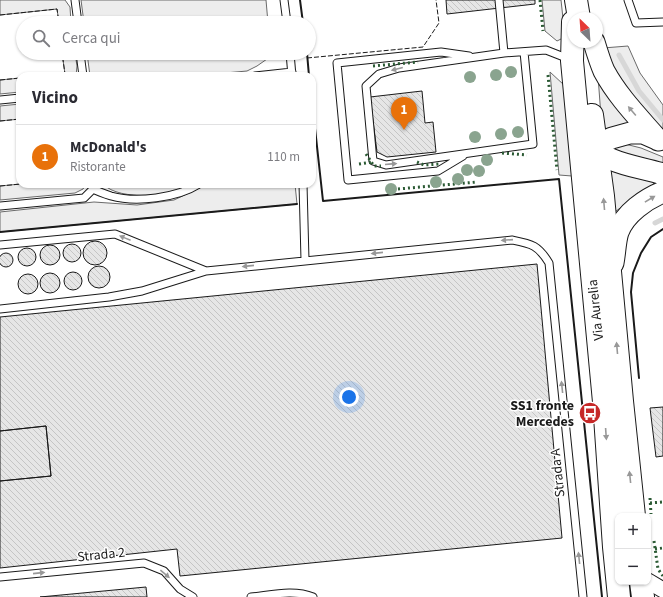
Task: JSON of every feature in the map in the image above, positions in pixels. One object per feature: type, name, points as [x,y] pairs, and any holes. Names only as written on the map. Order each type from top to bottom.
[{"type":"main road","points":[[574,12],[576,0]]},
{"type":"main road","points":[[576,0],[578,12]]},
{"type":"main road","name":"Via Aurelia","points":[[578,51],[578,118],[604,402],[619,597]]},
{"type":"main road","name":"Via Aurelia","points":[[578,51],[597,150],[603,196],[634,513]]},
{"type":"main road","points":[[641,585],[643,597]]},
{"type":"street","points":[[576,0],[582,12]]},
{"type":"street","points":[[596,48],[604,71],[616,89],[631,109],[661,141]]},
{"type":"street","points":[[578,118],[591,146],[607,158],[663,174]]},
{"type":"street","points":[[583,175],[603,142],[612,138],[630,133],[643,133],[661,141]]},
{"type":"street","points":[[611,280],[618,231],[626,218],[640,206],[663,192]]},
{"type":"street","points":[[651,583],[663,590]]},
{"type":"lane","points":[[76,0],[77,16]]},
{"type":"lane","points":[[284,0],[286,16]]},
{"type":"lane","points":[[499,0],[504,53]]},
{"type":"lane","points":[[628,0],[636,23],[663,22]]},
{"type":"lane","points":[[524,52],[533,144],[386,165],[373,161],[366,86],[379,74],[399,68],[504,53],[546,50],[578,51]]},
{"type":"lane","points":[[466,154],[438,171],[348,180],[337,63],[441,52],[478,57]]},
{"type":"lane","points":[[81,60],[82,72]]},
{"type":"lane","points":[[291,60],[292,72]]},
{"type":"lane","points":[[0,100],[16,98]]},
{"type":"lane","points":[[0,206],[84,198],[92,188]]},
{"type":"lane","points":[[95,188],[111,196],[140,198],[176,194],[194,188]]},
{"type":"lane","points":[[0,309],[109,297],[142,291],[206,271],[305,260],[303,188]]},
{"type":"lane","points":[[0,245],[115,234],[206,271]]},
{"type":"lane","name":"Strada A","points":[[305,260],[512,240],[530,243],[542,252],[549,263],[583,597]]},
{"type":"lane","name":"Strada 2","points":[[0,577],[144,563],[164,571],[180,589],[193,597]]},
{"type":"lane","points":[[251,597],[290,593],[306,594],[313,597]]},
{"type":"shaded area","points":[[0,0],[65,0],[70,7],[71,16],[58,16],[57,9],[0,15]]},
{"type":"shaded area","points":[[81,0],[266,0],[267,16],[83,16]]},
{"type":"shaded area","points":[[542,0],[561,0],[565,37],[557,41],[545,31]]},
{"type":"shaded area","points":[[628,46],[640,73],[663,105],[663,134],[628,96],[603,48]]},
{"type":"shaded area","points":[[63,60],[76,60],[76,72],[65,72]]},
{"type":"shaded area","points":[[88,60],[266,60],[247,71],[236,72],[89,72]]},
{"type":"shaded area","points":[[550,72],[564,85],[572,176],[559,175]]},
{"type":"shaded area","points":[[598,76],[635,125],[602,130]]},
{"type":"shaded area","points":[[16,78],[16,92],[0,94],[0,80]]},
{"type":"shaded area","points":[[16,104],[16,119],[0,121],[0,106]]},
{"type":"shaded area","points":[[625,144],[641,148],[663,157],[663,165],[610,150]]},
{"type":"shaded area","points":[[608,167],[655,180],[653,185],[616,211],[611,206]]},
{"type":"shaded area","points":[[16,184],[16,188],[84,188],[75,193],[0,200],[0,186]]},
{"type":"shaded area","points":[[108,188],[184,188],[173,192],[147,195],[134,195],[111,190]]},
{"type":"shaded area","points":[[200,188],[295,188],[297,204],[0,232],[0,212],[94,202],[137,205],[174,200]]},
{"type":"building","points":[[446,0],[535,0],[535,4],[447,14]]},
{"type":"building","points":[[422,91],[425,123],[433,122],[436,152],[387,157],[377,152],[370,97]]},
{"type":"building","points":[[95,241],[104,244],[107,253],[104,262],[95,265],[86,262],[83,253],[86,244]]},
{"type":"building","points":[[72,244],[78,247],[81,253],[78,259],[72,262],[66,259],[63,253],[66,247]]},
{"type":"building","points":[[50,245],[57,248],[60,255],[57,262],[50,265],[43,262],[40,255],[43,248]]},
{"type":"building","points":[[27,248],[33,251],[36,257],[33,263],[27,266],[21,263],[18,257],[21,251]]},
{"type":"building","points":[[3,253],[9,253],[13,257],[13,263],[9,267],[3,267],[-1,263],[-1,257]]},
{"type":"building","points":[[537,264],[562,538],[180,576],[177,549],[0,568],[0,481],[51,476],[46,426],[0,431],[0,317]]},
{"type":"building","points":[[95,266],[103,266],[110,273],[110,281],[103,288],[95,288],[88,281],[88,273]]},
{"type":"building","points":[[73,272],[80,274],[82,281],[80,288],[73,290],[66,288],[64,281],[66,274]]},
{"type":"building","points":[[50,273],[57,276],[60,283],[57,290],[50,293],[43,290],[40,283],[43,276]]},
{"type":"building","points":[[28,274],[35,277],[38,284],[35,291],[28,294],[21,291],[18,284],[21,277]]},
{"type":"building","points":[[663,407],[663,456],[656,457],[650,408]]},
{"type":"building","points":[[46,426],[51,476],[0,481],[0,431]]},
{"type":"building","points":[[146,587],[147,597],[40,597]]},
{"type":"waterway","points":[[619,55],[639,91],[663,120]]},
{"type":"waterway","points":[[655,223],[663,219]]},
{"type":"hedge","points":[[540,0],[543,31]]},
{"type":"hedge","points":[[373,66],[418,62]]},
{"type":"hedge","points":[[548,75],[557,170]]},
{"type":"hedge","points":[[502,153],[527,155]]},
{"type":"hedge","points":[[366,154],[374,166],[381,166]]},
{"type":"hedge","points":[[359,164],[372,162]]},
{"type":"hedge","points":[[417,162],[424,165],[440,164]]},
{"type":"hedge","points":[[398,189],[477,182]]},
{"type":"hedge","points":[[650,498],[651,513]]},
{"type":"hedge","points":[[650,503],[663,502]]},
{"type":"hedge","points":[[654,541],[658,569],[663,576]]},
{"type":"hedge","points":[[655,549],[663,548]]},
{"type":"fence","points":[[316,57],[423,47],[439,23],[436,0]]},
{"type":"fence","points":[[0,15],[57,9],[58,16]]},
{"type":"fence","points":[[63,60],[65,72]]},
{"type":"fence","points":[[0,80],[16,78]]},
{"type":"fence","points":[[0,121],[16,119]]},
{"type":"fence","points":[[0,186],[16,184]]},
{"type":"wall","points":[[300,0],[302,16]]},
{"type":"wall","points":[[308,60],[309,72]]},
{"type":"wall","points":[[316,137],[323,201],[559,179],[602,597]]},
{"type":"wall","points":[[0,232],[297,204]]},
{"type":"wall","points":[[639,378],[631,292],[633,273],[641,253],[651,237],[663,229]]},
{"type":"place","name":"McDonald's","points":[[404,130]]},
{"type":"place","name":"SS1 fronte Mercedes","points":[[590,413]]}]
